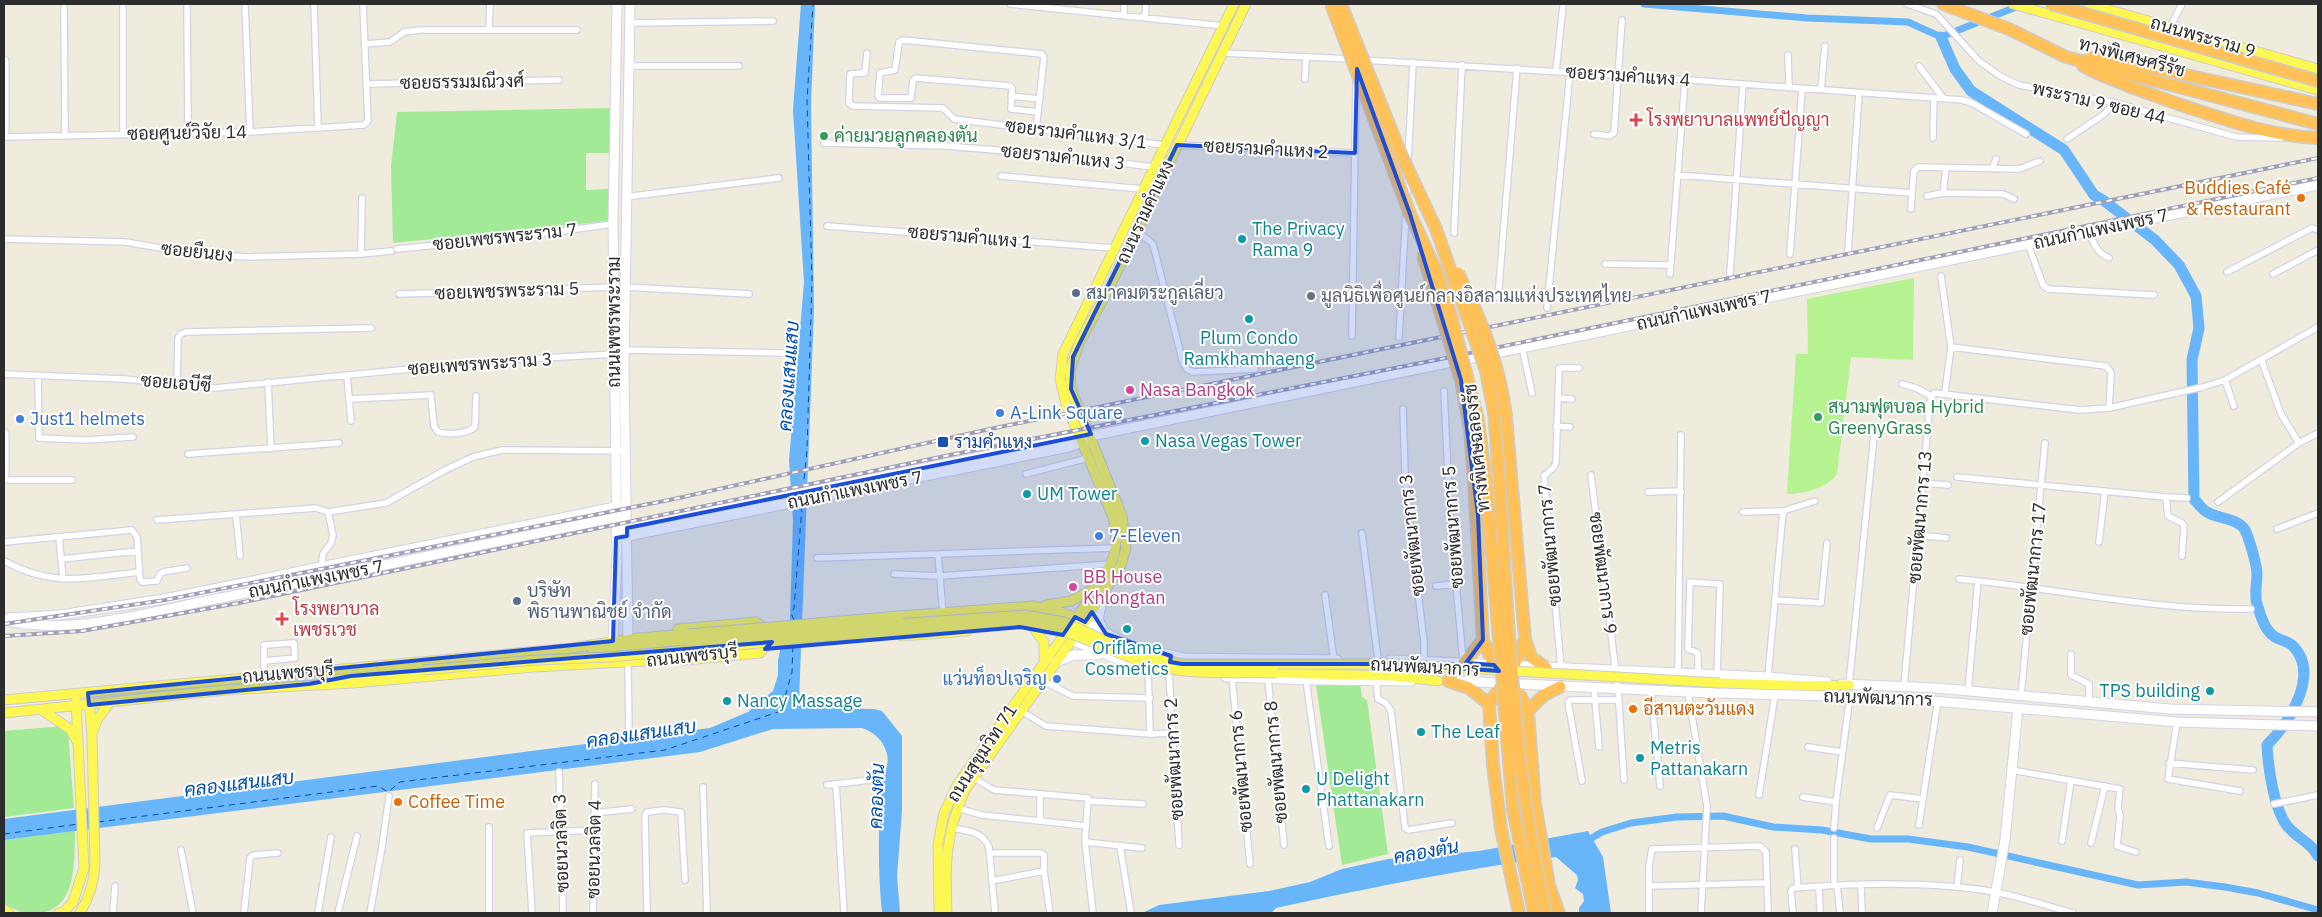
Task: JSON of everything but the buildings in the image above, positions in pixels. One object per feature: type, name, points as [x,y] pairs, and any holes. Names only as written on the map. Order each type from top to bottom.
[{"type":"highway","name":"ทางพิเศษฉลองรัช","points":[[1331,4],[1410,214],[1436,270],[1452,319],[1478,420],[1486,482],[1513,810],[1534,913]]},
{"type":"highway","name":"ทางพิเศษฉลองรัช","points":[[1341,4],[1401,154],[1436,229],[1486,371],[1494,413],[1517,730],[1525,807],[1546,913]]},
{"type":"highway","name":"ทางพิเศษศรีรัช","points":[[1943,4],[2010,29],[2066,57],[2315,123]]},
{"type":"highway","name":"ทางพิเศษศรีรัช","points":[[2052,10],[2318,81]]},
{"type":"highway","points":[[2066,57],[2114,59],[2318,104]]},
{"type":"highway","points":[[2066,57],[2107,79],[2245,126],[2315,137]]},
{"type":"highway","points":[[1410,214],[1461,380],[1470,428],[1483,640],[1494,665]]},
{"type":"highway","points":[[1436,229],[1479,316],[1498,370],[1506,416],[1525,639],[1531,656],[1546,668]]},
{"type":"highway","points":[[1514,666],[1525,639]]},
{"type":"highway","points":[[1464,663],[1483,640]]},
{"type":"highway","points":[[1443,681],[1469,688],[1489,704],[1493,765],[1501,829],[1519,913]]},
{"type":"highway","points":[[1489,704],[1506,686],[1529,713],[1535,803],[1549,885],[1559,913]]},
{"type":"highway","points":[[1490,717],[1529,713],[1544,694],[1560,687]]},
{"type":"main road","name":"ถนนรามคำแหง","points":[[1072,640],[1085,622],[1102,588],[1112,564],[1117,533],[1113,517],[1080,440],[1061,389],[1060,366],[1067,342],[1234,4]]},
{"type":"main road","name":"ถนนรามคำแหง","points":[[1062,635],[1075,617],[1102,588],[1124,558],[1126,531],[1122,516],[1071,389],[1070,370],[1079,344],[1101,304],[1246,4]]},
{"type":"main road","name":"ถนนพระราม 9","points":[[2013,4],[2052,10],[2151,44],[2318,90]]},
{"type":"main road","name":"ถนนพระราม 9","points":[[2088,4],[2318,69]]},
{"type":"main road","points":[[2151,44],[2158,24]]},
{"type":"main road","points":[[1212,49],[1222,53]]},
{"type":"main road","points":[[1089,298],[1101,304]]},
{"type":"main road","points":[[1033,606],[1071,601],[1102,588]]},
{"type":"main road","name":"ถนนเพชรบุรี","points":[[572,648],[614,648],[689,638],[899,616],[1033,606],[1061,612],[1085,622]]},
{"type":"main road","points":[[927,625],[944,614]]},
{"type":"main road","name":"ถนนพัฒนาการ","points":[[1010,619],[1039,616],[1058,620],[1131,652],[1182,664],[1394,664],[1719,679],[1813,686],[1849,684]]},
{"type":"main road","name":"ถนนพัฒนาการ","points":[[1010,619],[1051,627],[1128,657],[1182,671],[1272,676],[1393,676],[1443,681]]},
{"type":"main road","name":"ถนนเพชรบุรี","points":[[4,700],[572,648],[638,638],[689,638],[1010,619]]},
{"type":"main road","name":"ถนนเพชรบุรี","points":[[309,684],[351,676],[535,660],[611,657],[1010,619]]},
{"type":"main road","points":[[638,638],[658,630],[756,622],[768,633],[769,642],[760,653],[668,662],[644,661]]},
{"type":"main road","points":[[808,634],[927,625],[959,632]]},
{"type":"main road","points":[[1033,627],[1044,642],[1045,653],[1043,662]]},
{"type":"main road","name":"ถนนเพชรบุรี","points":[[4,714],[225,690],[353,683],[534,667],[644,661],[690,655],[959,632],[1033,627],[1062,635],[1072,640]]},
{"type":"main road","name":"ถนนสุขุมวิท 71","points":[[939,913],[943,899],[945,868],[943,845],[944,813],[957,785],[1062,635]]},
{"type":"main road","name":"ถนนสุขุมวิท 71","points":[[943,845],[965,790],[1072,640]]},
{"type":"main road","points":[[80,913],[88,899],[94,879],[94,784],[88,693]]},
{"type":"main road","points":[[59,913],[64,912],[73,902],[84,868],[75,694]]},
{"type":"main road","points":[[92,736],[97,720],[110,702]]},
{"type":"main road","points":[[43,711],[70,729],[78,743]]},
{"type":"main road","points":[[934,913],[932,861],[943,845],[951,856],[953,913]]},
{"type":"main road","name":"ถนนสุขุมวิท 71","points":[[943,899],[947,913]]},
{"type":"main road","points":[[4,909],[10,913]]},
{"type":"street","points":[[64,4],[65,136]]},
{"type":"street","points":[[123,4],[123,135]]},
{"type":"street","points":[[187,4],[188,133]]},
{"type":"street","points":[[245,4],[250,132]]},
{"type":"street","points":[[314,4],[318,127]]},
{"type":"street","points":[[364,4],[366,84]]},
{"type":"street","points":[[489,30],[490,4]]},
{"type":"street","name":"ถนนเพชรพระราม","points":[[613,641],[616,507],[613,224],[617,4]]},
{"type":"street","name":"ถนนเพชรพระราม","points":[[628,639],[624,350],[625,197],[630,4]]},
{"type":"street","points":[[1010,4],[1224,26]]},
{"type":"street","points":[[1124,4],[1124,15]]},
{"type":"street","points":[[1145,18],[1146,4]]},
{"type":"street","name":"พระราม 9 ซอย 44","points":[[1907,4],[1929,11],[1943,21],[1979,61],[2000,76],[2019,85],[2115,103],[2236,137],[2315,137]]},
{"type":"street","points":[[2170,27],[2182,4]]},
{"type":"street","points":[[1556,71],[1563,6]]},
{"type":"street","points":[[1594,134],[1609,136],[1614,133],[1622,20]]},
{"type":"street","points":[[629,23],[773,21]]},
{"type":"street","points":[[365,44],[390,42],[404,32],[420,30],[577,30]]},
{"type":"street","points":[[1036,130],[1040,98],[1044,55],[904,40],[899,42],[895,70],[880,73],[878,96],[880,98],[911,98],[913,80],[916,78],[1010,86],[1012,88],[1011,109],[1038,112]]},
{"type":"street","points":[[1821,90],[1825,46]]},
{"type":"street","name":"ซอยรามคำแหง 3/1","points":[[867,53],[865,73],[850,74],[849,103],[853,106],[942,108],[954,119],[1164,145]]},
{"type":"street","name":"ซอยรามคำแหง 4","points":[[1222,53],[1517,68],[1934,98],[1972,103],[2026,134]]},
{"type":"street","points":[[1788,55],[1789,88]]},
{"type":"street","points":[[1305,79],[1306,57]]},
{"type":"street","points":[[1352,336],[1357,60]]},
{"type":"street","points":[[4,61],[4,130]]},
{"type":"street","points":[[1399,337],[1413,62]]},
{"type":"street","points":[[1454,233],[1462,65]]},
{"type":"street","points":[[628,66],[739,66]]},
{"type":"street","points":[[1920,66],[1943,99]]},
{"type":"street","points":[[1498,298],[1517,68]]},
{"type":"street","points":[[1547,308],[1570,72]]},
{"type":"street","name":"ซอยธรรมมณีวงศ์","points":[[366,84],[559,80]]},
{"type":"street","points":[[1670,274],[1685,80]]},
{"type":"street","name":"ซอยศูนย์วิจัย 14","points":[[4,138],[250,132],[364,124],[368,120],[366,84]]},
{"type":"street","points":[[1730,274],[1743,84]]},
{"type":"street","points":[[1790,254],[1802,89]]},
{"type":"street","points":[[1848,251],[1859,93]]},
{"type":"street","points":[[1011,96],[1040,98]]},
{"type":"street","points":[[1932,138],[1934,98]]},
{"type":"street","points":[[2067,139],[2103,115],[2115,103]]},
{"type":"street","name":"ซอยรามคำแหง 3","points":[[824,143],[954,147],[1057,155],[1153,167]]},
{"type":"street","name":"ซอยรามคำแหง 2","points":[[1177,145],[1355,153]]},
{"type":"street","points":[[1992,169],[1996,159]]},
{"type":"street","points":[[1911,210],[1915,168],[2019,169],[2040,162]]},
{"type":"street","points":[[1943,193],[1946,168]]},
{"type":"street","points":[[1677,175],[1912,194]]},
{"type":"street","points":[[1001,176],[1142,189]]},
{"type":"street","points":[[625,197],[779,178]]},
{"type":"street","name":"ถนนกำแพงเพชร 7","points":[[616,534],[2318,185]]},
{"type":"street","points":[[1928,196],[1943,193],[2003,194],[2014,199]]},
{"type":"street","points":[[361,254],[362,198]]},
{"type":"street","name":"ซอยเพชรพระราม 7","points":[[394,250],[518,237],[613,224]]},
{"type":"street","name":"ซอยรามคำแหง 1","points":[[827,226],[1113,248]]},
{"type":"street","points":[[2227,272],[2312,228],[2318,230]]},
{"type":"street","points":[[1136,230],[1153,244],[1183,363],[1187,369],[1193,372],[1255,369]]},
{"type":"street","points":[[2089,232],[2096,250],[2102,256],[2109,258]]},
{"type":"street","name":"ซอยยืนยง","points":[[4,239],[126,242],[194,254],[276,257],[361,254],[394,250]]},
{"type":"street","points":[[2028,244],[2043,286],[2048,289],[2154,296]]},
{"type":"street","points":[[2273,274],[2318,250]]},
{"type":"street","points":[[1605,264],[1670,265]]},
{"type":"street","points":[[1941,276],[1951,347],[1945,392]]},
{"type":"street","name":"ซอยเพชรพระราม 5","points":[[399,294],[614,287]]},
{"type":"street","points":[[625,288],[749,294]]},
{"type":"street","points":[[1902,384],[1916,388],[1931,396],[1937,392],[1945,392],[2080,410],[2109,408],[2195,390],[2225,380],[2318,327]]},
{"type":"street","points":[[177,385],[178,338],[186,332],[371,328]]},
{"type":"street","points":[[1951,347],[2106,366],[2111,374],[2109,408]]},
{"type":"street","points":[[1522,348],[1532,393]]},
{"type":"street","points":[[624,350],[785,353]]},
{"type":"street","name":"ซอยเพชรพระราม 3","points":[[347,375],[492,361],[614,354]]},
{"type":"street","points":[[2261,359],[2281,414],[2299,443]]},
{"type":"street","name":"ซอยพัฒนาการ 7","points":[[1561,668],[1544,476],[1554,467],[1556,462],[1556,426],[1560,367],[1579,368]]},
{"type":"street","name":"ซอยเอบีซี","points":[[4,374],[124,379],[215,388],[347,375]]},
{"type":"street","points":[[38,375],[39,438],[85,440],[133,437]]},
{"type":"street","points":[[347,375],[351,421]]},
{"type":"street","points":[[2225,380],[2234,406]]},
{"type":"street","points":[[268,382],[271,449]]},
{"type":"street","name":"ซอยพัฒนาการ 5","points":[[1444,391],[1450,516],[1464,663]]},
{"type":"street","points":[[350,399],[431,395],[434,426],[438,432],[444,434],[468,431],[475,427],[476,396]]},
{"type":"street","name":"ซอยพัฒนาการ 13","points":[[1904,686],[1931,396]]},
{"type":"street","points":[[1558,398],[1572,399]]},
{"type":"street","name":"ซอยพัฒนาการ 3","points":[[1403,409],[1405,473],[1424,642],[1424,661]]},
{"type":"street","points":[[1556,426],[1570,427]]},
{"type":"street","points":[[1849,684],[1874,426]]},
{"type":"street","points":[[2218,502],[2299,443],[2318,433]]},
{"type":"street","points":[[4,434],[4,475]]},
{"type":"street","points":[[1678,673],[1682,435]]},
{"type":"street","points":[[188,454],[339,443]]},
{"type":"street","name":"ซอยพัฒนาการ 17","points":[[2021,696],[2045,443]]},
{"type":"street","points":[[157,520],[316,508],[328,512],[386,503],[445,470],[474,457],[502,450],[625,451]]},
{"type":"street","points":[[1026,474],[1088,458]]},
{"type":"street","name":"ซอยพัฒนาการ 9","points":[[1591,475],[1618,689],[1624,780]]},
{"type":"street","points":[[1957,477],[2188,498]]},
{"type":"street","points":[[4,480],[72,480]]},
{"type":"street","points":[[1923,483],[1948,485]]},
{"type":"street","points":[[1648,492],[1681,491]]},
{"type":"street","points":[[2099,542],[2105,491]]},
{"type":"street","points":[[2166,496],[2168,516],[2183,524],[2182,556]]},
{"type":"street","points":[[1743,512],[1783,511],[1815,501]]},
{"type":"street","name":"ถนนกำแพงเพชร 7","points":[[4,620],[60,615],[164,599],[627,505]]},
{"type":"street","points":[[1768,677],[1783,511]]},
{"type":"street","points":[[321,568],[323,554],[331,544],[333,535],[328,512]]},
{"type":"street","points":[[2278,529],[2318,513]]},
{"type":"street","points":[[236,514],[240,556]]},
{"type":"street","name":"ถนนกำแพงเพชร 7","points":[[4,620],[23,625],[60,627],[122,617],[316,580],[627,515]]},
{"type":"street","points":[[4,542],[132,530],[137,537],[141,581],[146,583],[158,581],[161,572],[187,568]]},
{"type":"street","points":[[1362,533],[1378,660]]},
{"type":"street","points":[[1918,535],[1946,538]]},
{"type":"street","points":[[58,537],[63,579]]},
{"type":"street","points":[[1776,600],[1821,603],[1827,543]]},
{"type":"street","points":[[817,558],[1116,548]]},
{"type":"street","points":[[61,559],[138,551]]},
{"type":"street","points":[[938,554],[944,614]]},
{"type":"street","points":[[4,561],[28,573],[63,579],[139,572]]},
{"type":"street","points":[[894,574],[940,576],[1112,564]]},
{"type":"street","points":[[1959,579],[2031,586],[2144,603],[2214,610],[2251,609]]},
{"type":"street","points":[[1968,691],[1978,581]]},
{"type":"street","points":[[1698,674],[1698,653],[1688,649],[1690,582],[1720,584],[1719,679]]},
{"type":"street","points":[[1436,586],[1456,584]]},
{"type":"street","points":[[1102,588],[1098,612],[1100,625],[1106,634]]},
{"type":"street","points":[[1325,595],[1334,660]]},
{"type":"street","name":"ถนนพัฒนาการ","points":[[1085,622],[1131,646],[1184,658],[1424,661],[1698,674],[1719,679],[1768,677],[1968,691],[2170,709],[2318,712]]},
{"type":"street","name":"ถนนพัฒนาการ","points":[[1072,640],[1113,658],[1148,669],[1170,673],[1232,677],[1272,676],[1306,680],[1443,681],[1506,686],[1938,700],[2177,722],[2318,726]]},
{"type":"street","points":[[264,661],[295,658],[294,643],[264,645],[264,661],[264,676]]},
{"type":"street","points":[[1056,662],[1082,653],[1113,658]]},
{"type":"street","points":[[2071,654],[2071,675],[2089,684],[2089,702]]},
{"type":"street","points":[[1170,673],[1170,662],[1174,656]]},
{"type":"street","points":[[628,662],[629,736]]},
{"type":"street","points":[[1494,665],[1506,686]]},
{"type":"street","points":[[1506,686],[1514,666]]},
{"type":"street","points":[[1148,669],[1150,734]]},
{"type":"street","name":"ซอยพัฒนาการ 2","points":[[1170,673],[1179,845]]},
{"type":"street","name":"ซอยพัฒนาการ 8","points":[[1272,676],[1284,845]]},
{"type":"street","name":"ซอยพัฒนาการ 6","points":[[1232,677],[1250,864]]},
{"type":"street","points":[[1306,680],[1329,846]]},
{"type":"street","points":[[1043,681],[1073,696],[1150,698]]},
{"type":"street","points":[[1376,681],[1378,700],[1386,703],[1391,711],[1405,828],[1408,830],[1452,823]]},
{"type":"street","points":[[1594,688],[1599,747]]},
{"type":"street","points":[[1651,691],[1660,786]]},
{"type":"street","points":[[1688,692],[1707,806],[1701,913]]},
{"type":"street","points":[[1759,795],[1775,696]]},
{"type":"street","points":[[1834,828],[1850,696]]},
{"type":"street","points":[[1582,782],[1568,702],[1570,700],[1618,700]]},
{"type":"street","points":[[1919,825],[1938,700]]},
{"type":"street","points":[[1992,913],[2005,840],[2018,708]]},
{"type":"street","points":[[1021,711],[1046,726],[1150,734],[1173,733]]},
{"type":"street","points":[[2177,722],[2167,778],[2171,781],[2240,790]]},
{"type":"street","points":[[1808,747],[1842,752]]},
{"type":"street","points":[[2169,763],[2253,770]]},
{"type":"street","points":[[2011,770],[2120,789],[2117,847],[2136,852]]},
{"type":"street","name":"ซอยนวลจิต 3","points":[[559,772],[563,913]]},
{"type":"street","points":[[974,778],[994,790],[1143,804]]},
{"type":"street","points":[[827,785],[870,780]]},
{"type":"street","points":[[2062,841],[2071,780]]},
{"type":"street","name":"ซอยนวลจิต 4","points":[[593,913],[594,784]]},
{"type":"street","points":[[836,784],[844,913]]},
{"type":"street","points":[[2091,843],[2105,786]]},
{"type":"street","points":[[703,787],[708,913]]},
{"type":"street","points":[[1040,794],[1040,821]]},
{"type":"street","points":[[1877,828],[1890,795],[1923,798]]},
{"type":"street","points":[[2275,804],[2318,795]]},
{"type":"street","points":[[370,913],[389,796]]},
{"type":"street","points":[[1803,797],[1836,802]]},
{"type":"street","points":[[1088,800],[1085,842],[1093,913]]},
{"type":"street","points":[[957,808],[982,815],[1086,826]]},
{"type":"street","points":[[594,813],[632,809]]},
{"type":"street","points":[[647,913],[644,815],[647,812],[664,810],[681,812],[685,880]]},
{"type":"street","points":[[489,827],[489,913]]},
{"type":"street","points":[[951,828],[977,832],[986,840],[996,913]]},
{"type":"street","points":[[532,913],[528,833],[560,830],[594,830]]},
{"type":"street","points":[[338,913],[357,836]]},
{"type":"street","points":[[318,913],[331,837]]},
{"type":"street","points":[[1834,838],[1836,885],[1840,913]]},
{"type":"street","points":[[1085,842],[1142,848]]},
{"type":"street","points":[[1120,846],[1130,913]]},
{"type":"street","points":[[1649,913],[1652,849],[1764,848],[1768,913]]},
{"type":"street","points":[[1795,848],[1798,888]]},
{"type":"street","points":[[181,850],[193,913]]},
{"type":"street","points":[[244,913],[250,858],[253,855],[278,852]]},
{"type":"street","points":[[989,854],[1041,853],[1044,855],[1049,913]]},
{"type":"street","points":[[1957,887],[1960,860]]},
{"type":"street","points":[[992,881],[1044,871]]},
{"type":"street","points":[[1649,886],[1767,883]]},
{"type":"street","points":[[1793,913],[1792,889],[1836,885],[1930,885],[1957,887],[1996,892],[2073,913]]},
{"type":"street","points":[[113,913],[115,886]]},
{"type":"street","points":[[1860,886],[1862,913]]},
{"type":"street","points":[[1819,887],[1820,910]]},
{"type":"highlighted area","points":[[1357,69],[1410,214],[1461,380],[1478,515],[1483,640],[1466,663],[1494,665],[1499,671],[1394,664],[1182,664],[1170,662],[1171,656],[1106,634],[1092,612],[1085,622],[1075,617],[1063,635],[1020,627],[765,649],[772,642],[351,676],[309,684],[89,705],[88,693],[613,641],[616,538],[627,536],[627,528],[1091,434],[1071,389],[1073,357],[1177,145],[1355,153]]},
{"type":"green space","points":[[611,108],[610,153],[586,153],[586,190],[608,189],[608,221],[393,243],[391,166],[397,112]]},
{"type":"green space","name":"สนามฟุตบอล Hybrid GreenyGrass","points":[[1914,278],[1913,360],[1851,357],[1837,474],[1833,479],[1815,489],[1787,494],[1796,354],[1808,354],[1807,299]]},
{"type":"green space","points":[[1360,684],[1362,697],[1367,700],[1388,854],[1342,865],[1316,685]]},
{"type":"green space","points":[[63,726],[68,731],[74,808],[4,817],[4,731]]},
{"type":"green space","points":[[75,831],[74,868],[68,893],[61,902],[52,909],[40,913],[30,913],[20,912],[4,902],[4,840]]},
{"type":"water","points":[[801,4],[815,4],[811,105],[814,309],[799,702],[813,708],[874,709],[882,711],[902,736],[902,811],[897,876],[900,913],[882,913],[879,822],[881,791],[888,758],[884,745],[878,738],[862,728],[773,729],[700,752],[4,840],[4,819],[710,728],[748,712],[773,691],[778,675],[778,660],[786,621],[790,620],[793,520],[789,461],[804,282],[793,110]]},
{"type":"water","points":[[1588,831],[1603,857],[1611,913],[1579,913],[1579,908],[1584,901],[1583,894],[1575,888],[1578,880],[1577,875],[1556,857],[1486,867],[1381,886],[1276,908],[1271,913],[1142,913],[1159,905],[1269,891],[1310,882],[1342,869],[1388,859],[1479,851]]},
{"type":"waterway","points":[[1644,4],[1807,18],[1908,22],[1941,37],[2021,5]]},
{"type":"waterway","points":[[1941,37],[1955,69],[1971,91],[2064,150],[2094,195],[2155,240],[2179,265],[2196,296],[2199,328],[2192,360],[2194,499],[2205,511],[2238,523],[2245,530],[2256,564],[2256,601],[2263,622],[2271,634],[2292,645],[2300,656],[2304,669],[2299,697],[2285,724],[2267,745],[2273,790],[2280,813],[2291,830],[2309,845],[2318,856]]},
{"type":"waterway","points":[[1585,842],[1602,832],[1631,823],[1677,817],[1723,816],[1773,827],[1822,830],[1871,839],[1908,839],[1968,847],[2138,885],[2186,882],[2225,887],[2258,893],[2318,910]]},
{"type":"ferry route","points":[[803,490],[807,450],[812,281],[807,100],[813,4]]},
{"type":"ferry route","points":[[794,620],[791,613],[794,608],[802,506]]},
{"type":"ferry route","points":[[98,822],[378,786],[388,792],[400,782],[665,750],[781,711],[792,672],[793,644]]},
{"type":"ferry route","points":[[4,834],[79,824]]},
{"type":"railway","points":[[4,624],[165,600],[674,499],[990,429],[2318,158]]},
{"type":"railway","points":[[4,636],[82,631],[239,603],[950,455],[1436,360],[2318,178]]},
{"type":"place","name":"โรงพยาบาลแพทย์ปัญญา","points":[[1636,120]]},
{"type":"place","name":"ค่ายมวยลูกคลองตัน","points":[[824,136]]},
{"type":"place","name":"Buddies Café & Restaurant","points":[[2301,198]]},
{"type":"place","name":"The Privacy Rama 9","points":[[1242,239]]},
{"type":"place","name":"สมาคมตระกูลเลี่ยว","points":[[1076,293]]},
{"type":"place","name":"มูลนิธิเพื่อศูนย์กลางอิสลามแห่งประเทศไทย","points":[[1311,296]]},
{"type":"place","name":"Plum Condo Ramkhamhaeng","points":[[1249,319]]},
{"type":"place","name":"Nasa Bangkok","points":[[1130,390]]},
{"type":"place","name":"A-Link Square","points":[[1000,413]]},
{"type":"place","name":"สนามฟุตบอล Hybrid GreenyGrass","points":[[1818,417]]},
{"type":"place","name":"Just1 helmets","points":[[20,419]]},
{"type":"place","name":"Nasa Vegas Tower","points":[[1145,441]]},
{"type":"place","name":"รามคำแหง","points":[[943,442]]},
{"type":"place","name":"UM Tower","points":[[1027,494]]},
{"type":"place","name":"7-Eleven","points":[[1099,536]]},
{"type":"place","name":"BB House Khlongtan","points":[[1073,587]]},
{"type":"place","name":"บริษัท พิธานพาณิชย์ จำกัด","points":[[517,601]]},
{"type":"place","name":"โรงพยาบาล เพชรเวช","points":[[282,619]]},
{"type":"place","name":"Oriflame Cosmetics","points":[[1127,629]]},
{"type":"place","name":"แว่นท็อปเจริญ","points":[[1057,679]]},
{"type":"place","name":"TPS building","points":[[2210,691]]},
{"type":"place","name":"Nancy Massage","points":[[727,701]]},
{"type":"place","name":"อีสานตะวันแดง","points":[[1633,709]]},
{"type":"place","name":"The Leaf","points":[[1421,732]]},
{"type":"place","name":"Metris Pattanakarn","points":[[1640,758]]},
{"type":"place","name":"U Delight Phattanakarn","points":[[1306,789]]},
{"type":"place","name":"Coffee Time","points":[[398,802]]},
{"type":"water label","name":"คลองแสนแสบ","points":[[788,376]]},
{"type":"water label","name":"คลองแสนแสบ","points":[[641,733]]},
{"type":"water label","name":"คลองแสนแสบ","points":[[239,783]]},
{"type":"water label","name":"คลองตัน","points":[[876,796]]},
{"type":"water label","name":"คลองตัน","points":[[1426,851]]}]
